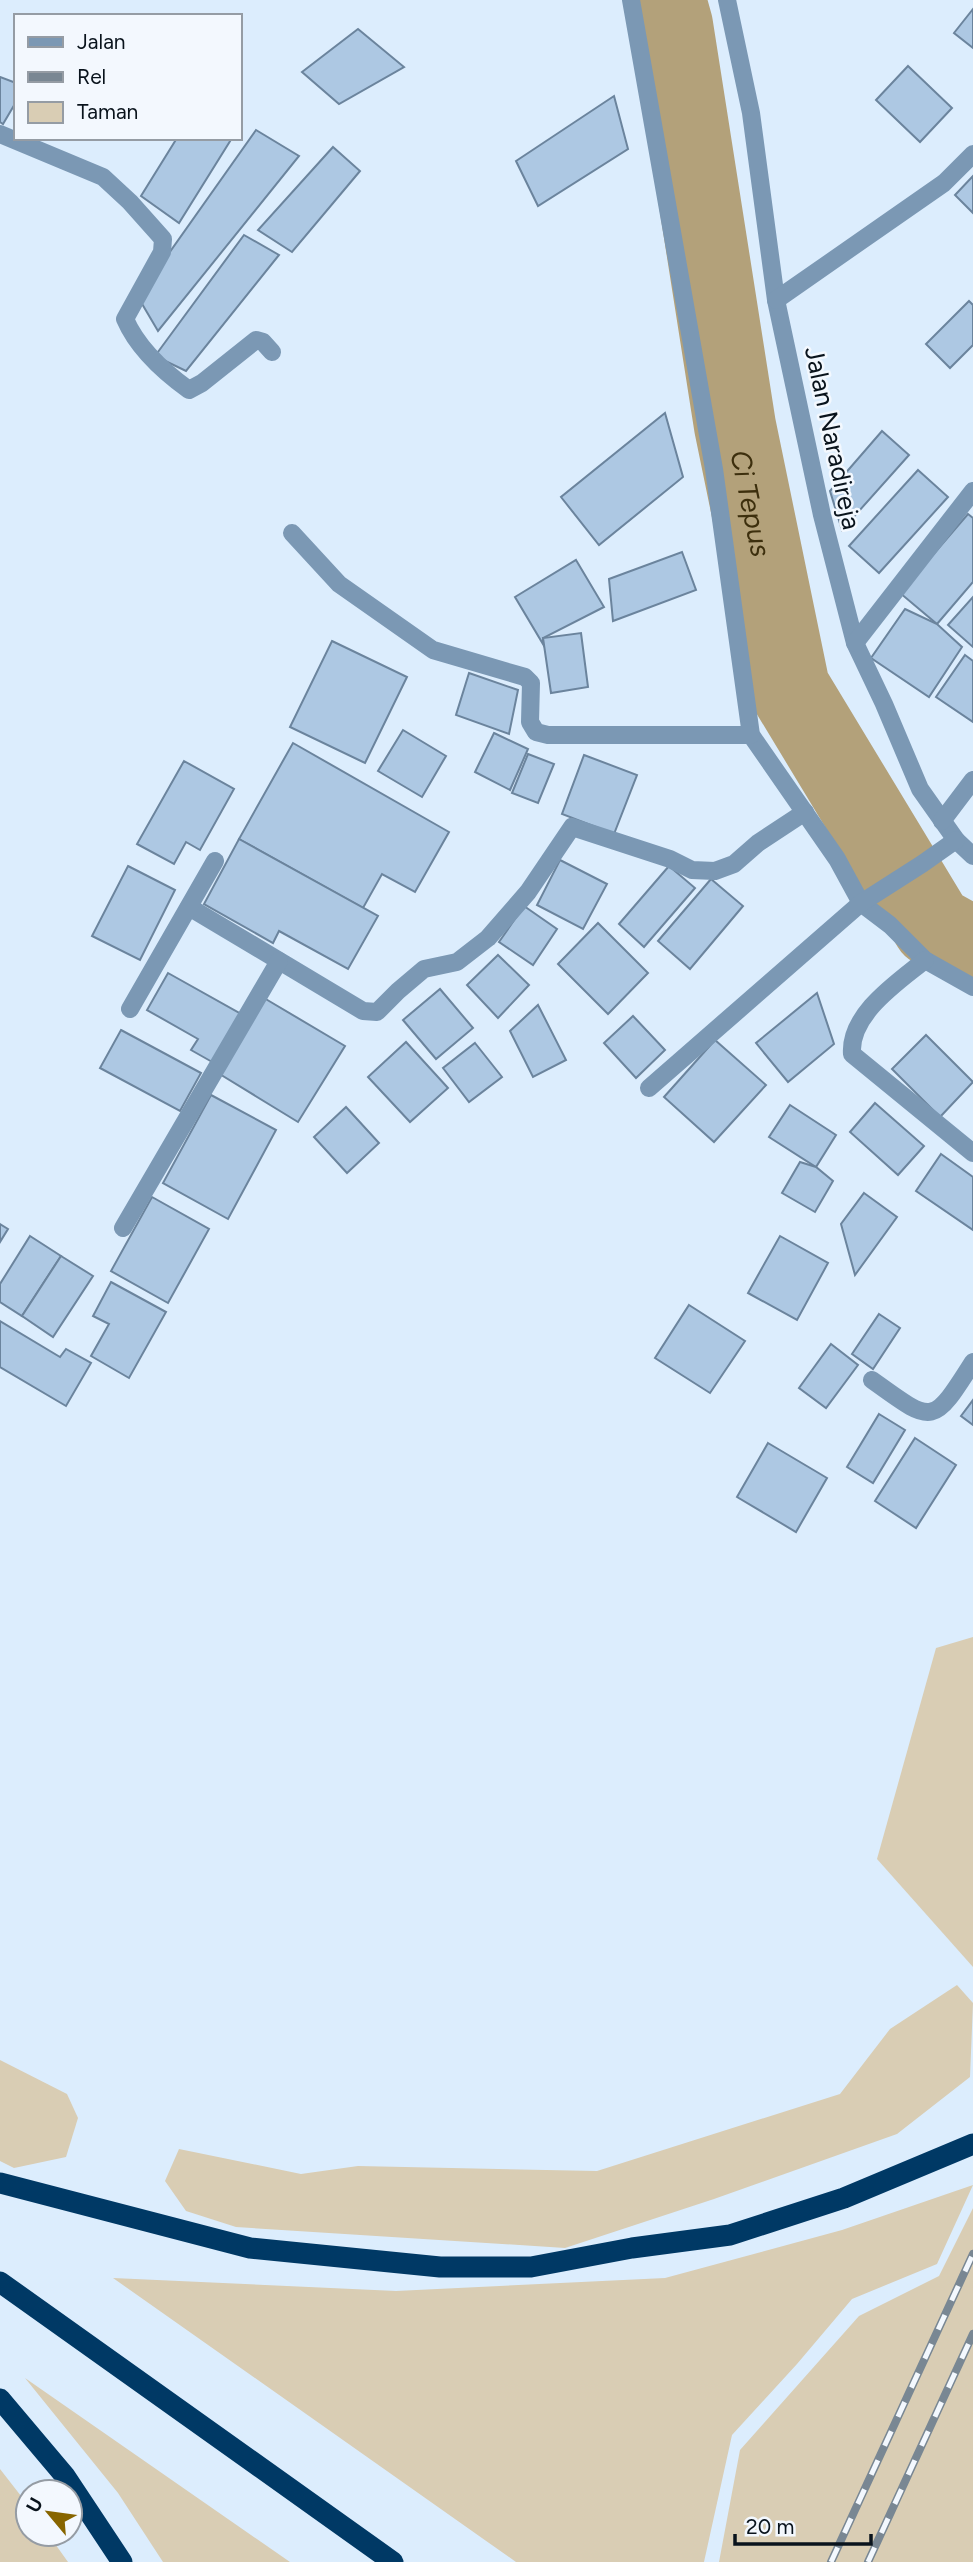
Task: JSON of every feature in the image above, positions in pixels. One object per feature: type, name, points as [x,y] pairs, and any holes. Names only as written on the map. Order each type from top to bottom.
[{"type":"highway","points":[[0,2183],[250,2248],[440,2267],[531,2267],[632,2248],[730,2235],[844,2198],[973,2144]]},
{"type":"highway","points":[[0,2281],[393,2562]]},
{"type":"highway","points":[[0,2399],[65,2476],[122,2562]]},
{"type":"street","points":[[631,0],[714,469],[751,735],[865,900],[925,960],[973,987]]},
{"type":"street","name":"Jalan Naradireja","points":[[727,0],[751,113],[776,300],[822,515],[855,643],[920,789],[956,840],[973,856]]},
{"type":"street","points":[[14,140],[103,177],[163,239],[162,252],[125,319],[132,335],[173,378],[189,390],[202,383],[256,340],[263,342],[272,352]]},
{"type":"street","points":[[776,300],[944,183],[973,153]]},
{"type":"street","points":[[855,643],[973,491]]},
{"type":"street","points":[[292,533],[340,584],[433,650],[525,677],[531,683],[530,722],[536,732],[548,736],[751,735]]},
{"type":"street","points":[[942,821],[973,780]]},
{"type":"street","points":[[189,907],[363,1011],[377,1012],[424,970],[457,962],[488,938],[528,892],[572,827],[670,859],[692,870],[715,871],[734,864],[758,843],[804,812]]},
{"type":"street","points":[[649,1088],[865,900],[956,840]]},
{"type":"street","points":[[130,1009],[215,862]]},
{"type":"street","points":[[925,960],[872,1004],[855,1034],[851,1046],[852,1054],[973,1153]]},
{"type":"street","points":[[123,1228],[279,961]]},
{"type":"street","points":[[872,1380],[910,1407],[922,1413],[936,1412],[949,1401],[973,1362]]},
{"type":"green space","points":[[973,1637],[973,1967],[877,1859],[936,1648]]},
{"type":"green space","points":[[957,1985],[973,2003],[970,2077],[897,2134],[565,2248],[236,2227],[186,2211],[165,2181],[179,2149],[301,2174],[358,2166],[597,2171],[840,2094],[890,2029]]},
{"type":"green space","points":[[0,2060],[67,2094],[78,2118],[66,2157],[14,2168],[0,2161]]},
{"type":"green space","points":[[973,2185],[937,2264],[852,2299],[732,2435],[704,2562],[516,2562],[113,2278],[396,2291],[665,2278],[842,2230]]},
{"type":"green space","points":[[973,2208],[973,2562],[719,2562],[740,2450],[859,2316],[939,2276]]},
{"type":"green space","points":[[25,2378],[290,2562],[163,2562],[118,2493]]},
{"type":"green space","points":[[0,2469],[14,2487],[14,2548],[58,2548],[68,2562],[0,2562]]},
{"type":"building","points":[[973,9],[973,48],[954,33]]},
{"type":"building","points":[[358,29],[404,67],[339,104],[302,72]]},
{"type":"building","points":[[908,66],[952,108],[920,142],[876,100]]},
{"type":"building","points":[[0,77],[14,82],[14,105],[3,124],[0,122]]},
{"type":"building","points":[[614,96],[628,149],[538,206],[516,161]]},
{"type":"building","points":[[256,130],[299,156],[158,331],[138,297]]},
{"type":"building","points":[[176,140],[231,140],[179,223],[141,196]]},
{"type":"building","points":[[333,147],[360,171],[292,252],[258,230]]},
{"type":"building","points":[[973,176],[973,213],[955,195]]},
{"type":"building","points":[[244,235],[279,255],[186,371],[155,356]]},
{"type":"building","points":[[969,301],[973,305],[973,345],[950,368],[926,344]]},
{"type":"building","points":[[665,413],[683,477],[599,545],[561,497]]},
{"type":"building","points":[[882,431],[909,455],[842,530],[830,491]]},
{"type":"building","points":[[918,470],[948,497],[879,573],[849,546]]},
{"type":"building","points":[[968,514],[973,518],[973,582],[937,624],[900,593]]},
{"type":"building","points":[[682,552],[696,590],[613,621],[609,579]]},
{"type":"building","points":[[576,560],[604,607],[543,638],[543,644],[515,597]]},
{"type":"building","points":[[973,597],[973,647],[948,625]]},
{"type":"building","points":[[905,609],[937,624],[962,647],[929,697],[871,658]]},
{"type":"building","points":[[581,633],[588,687],[551,693],[543,638]]},
{"type":"building","points":[[332,641],[407,677],[365,763],[290,727]]},
{"type":"building","points":[[965,655],[973,661],[973,722],[936,697]]},
{"type":"building","points":[[469,673],[518,690],[509,734],[456,715]]},
{"type":"building","points":[[403,730],[446,756],[422,797],[378,771]]},
{"type":"building","points":[[494,733],[528,749],[510,790],[475,772]]},
{"type":"building","points":[[293,743],[449,832],[415,892],[382,874],[363,908],[239,839]]},
{"type":"building","points":[[528,754],[554,764],[538,803],[512,793]]},
{"type":"building","points":[[584,755],[637,775],[614,834],[562,814]]},
{"type":"building","points":[[184,761],[234,789],[200,850],[186,842],[174,864],[137,844]]},
{"type":"building","points":[[239,839],[378,916],[348,969],[279,931],[273,943],[204,904]]},
{"type":"building","points":[[560,860],[607,884],[583,929],[537,905]]},
{"type":"building","points":[[128,866],[175,890],[140,960],[92,936]]},
{"type":"building","points":[[669,866],[695,888],[644,947],[619,924]]},
{"type":"building","points":[[711,879],[743,906],[690,969],[658,941]]},
{"type":"building","points":[[524,906],[557,929],[533,965],[499,942]]},
{"type":"building","points":[[598,923],[648,973],[608,1014],[558,964]]},
{"type":"building","points":[[498,955],[529,985],[498,1018],[467,985]]},
{"type":"building","points":[[168,973],[241,1014],[214,1063],[191,1050],[198,1039],[147,1010]]},
{"type":"building","points":[[440,989],[473,1028],[436,1059],[403,1020]]},
{"type":"building","points":[[817,993],[834,1044],[788,1082],[756,1043]]},
{"type":"building","points":[[264,998],[345,1046],[298,1122],[218,1073]]},
{"type":"building","points":[[538,1005],[566,1060],[533,1077],[510,1031]]},
{"type":"building","points":[[633,1016],[665,1050],[636,1078],[604,1043]]},
{"type":"building","points":[[121,1030],[201,1073],[180,1111],[100,1068]]},
{"type":"building","points":[[926,1035],[973,1082],[940,1117],[892,1069]]},
{"type":"building","points":[[715,1040],[766,1085],[714,1142],[664,1097]]},
{"type":"building","points":[[406,1042],[448,1088],[410,1122],[368,1077]]},
{"type":"building","points":[[475,1043],[502,1077],[469,1102],[443,1068]]},
{"type":"building","points":[[211,1095],[276,1130],[228,1219],[163,1183]]},
{"type":"building","points":[[875,1103],[924,1146],[898,1175],[850,1132]]},
{"type":"building","points":[[790,1105],[836,1135],[816,1167],[769,1137]]},
{"type":"building","points":[[346,1107],[379,1143],[347,1173],[314,1137]]},
{"type":"building","points":[[941,1154],[973,1177],[973,1230],[916,1191]]},
{"type":"building","points":[[800,1162],[816,1167],[833,1181],[815,1212],[782,1193]]},
{"type":"building","points":[[864,1193],[897,1217],[855,1275],[841,1224]]},
{"type":"building","points":[[152,1197],[209,1229],[168,1303],[111,1271]]},
{"type":"building","points":[[0,1224],[8,1229],[0,1242]]},
{"type":"building","points":[[30,1236],[61,1256],[22,1316],[0,1302],[0,1284]]},
{"type":"building","points":[[780,1236],[828,1263],[797,1320],[748,1293]]},
{"type":"building","points":[[61,1256],[93,1276],[53,1337],[22,1316]]},
{"type":"building","points":[[111,1282],[166,1312],[129,1378],[91,1356],[109,1324],[93,1316]]},
{"type":"building","points":[[689,1305],[745,1341],[710,1393],[655,1358]]},
{"type":"building","points":[[879,1314],[900,1328],[873,1369],[852,1354]]},
{"type":"building","points":[[0,1321],[60,1357],[66,1349],[91,1363],[66,1406],[0,1367]]},
{"type":"building","points":[[831,1344],[858,1365],[826,1408],[799,1388]]},
{"type":"building","points":[[973,1400],[973,1425],[961,1416]]},
{"type":"building","points":[[879,1414],[905,1430],[873,1483],[847,1467]]},
{"type":"building","points":[[915,1438],[956,1465],[916,1528],[875,1501]]},
{"type":"building","points":[[768,1443],[827,1478],[796,1532],[737,1497]]},
{"type":"waterway","name":"Ci Tepus","points":[[665,0],[672,25],[735,426],[789,688],[933,926],[973,948]]},
{"type":"railway","points":[[831,2562],[973,2254]]},
{"type":"railway","points":[[868,2562],[973,2334]]}]
